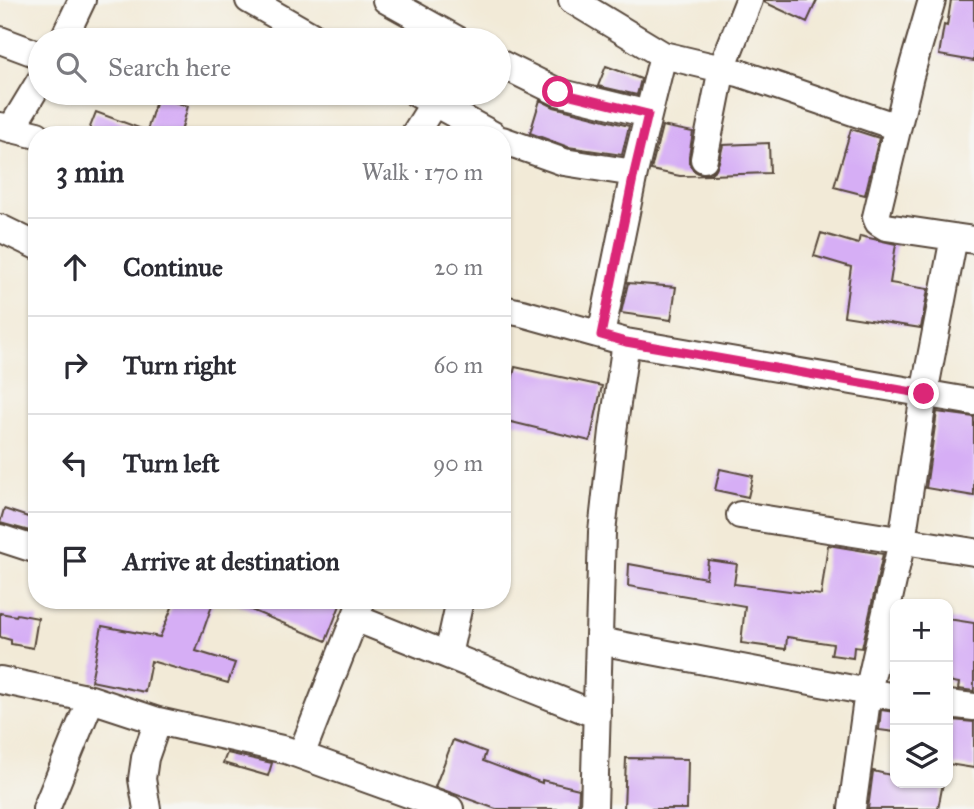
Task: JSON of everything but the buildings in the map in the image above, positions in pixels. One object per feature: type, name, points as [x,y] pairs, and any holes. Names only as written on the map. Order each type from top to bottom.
[{"type":"street","points":[[69,28],[82,0]]},
{"type":"street","points":[[249,0],[298,28]]},
{"type":"street","points":[[386,0],[436,28]]},
{"type":"street","points":[[572,0],[663,55],[722,68],[897,127]]},
{"type":"street","points":[[704,159],[722,68],[750,0]]},
{"type":"street","points":[[852,809],[868,692],[902,541],[924,394],[964,239],[886,227],[878,222],[876,216],[927,2]]},
{"type":"street","points":[[0,40],[28,50]]},
{"type":"street","points":[[601,335],[634,173],[663,55]]},
{"type":"street","points":[[511,69],[558,92],[648,114]]},
{"type":"street","points":[[28,97],[5,128],[28,133]]},
{"type":"street","points":[[417,126],[423,105]]},
{"type":"street","points":[[438,105],[476,126]]},
{"type":"street","points":[[511,142],[564,162],[634,173]]},
{"type":"street","points":[[0,228],[28,242]]},
{"type":"street","points":[[511,311],[626,342],[974,402]]},
{"type":"street","points":[[594,809],[602,532],[626,342]]},
{"type":"street","points":[[740,515],[974,552]]},
{"type":"street","points":[[0,538],[28,547]]},
{"type":"street","points":[[301,755],[359,609],[448,655],[597,715]]},
{"type":"street","points":[[448,655],[458,609]]},
{"type":"street","points":[[599,641],[890,696]]},
{"type":"street","points":[[0,680],[91,699],[158,721],[286,750],[419,804],[450,809]]},
{"type":"street","points":[[46,809],[91,699]]},
{"type":"street","points":[[953,705],[974,708]]},
{"type":"street","points":[[147,809],[142,779],[145,758],[158,721]]},
{"type":"route","points":[[558,92],[648,114],[601,335],[626,342],[924,394]]}]
